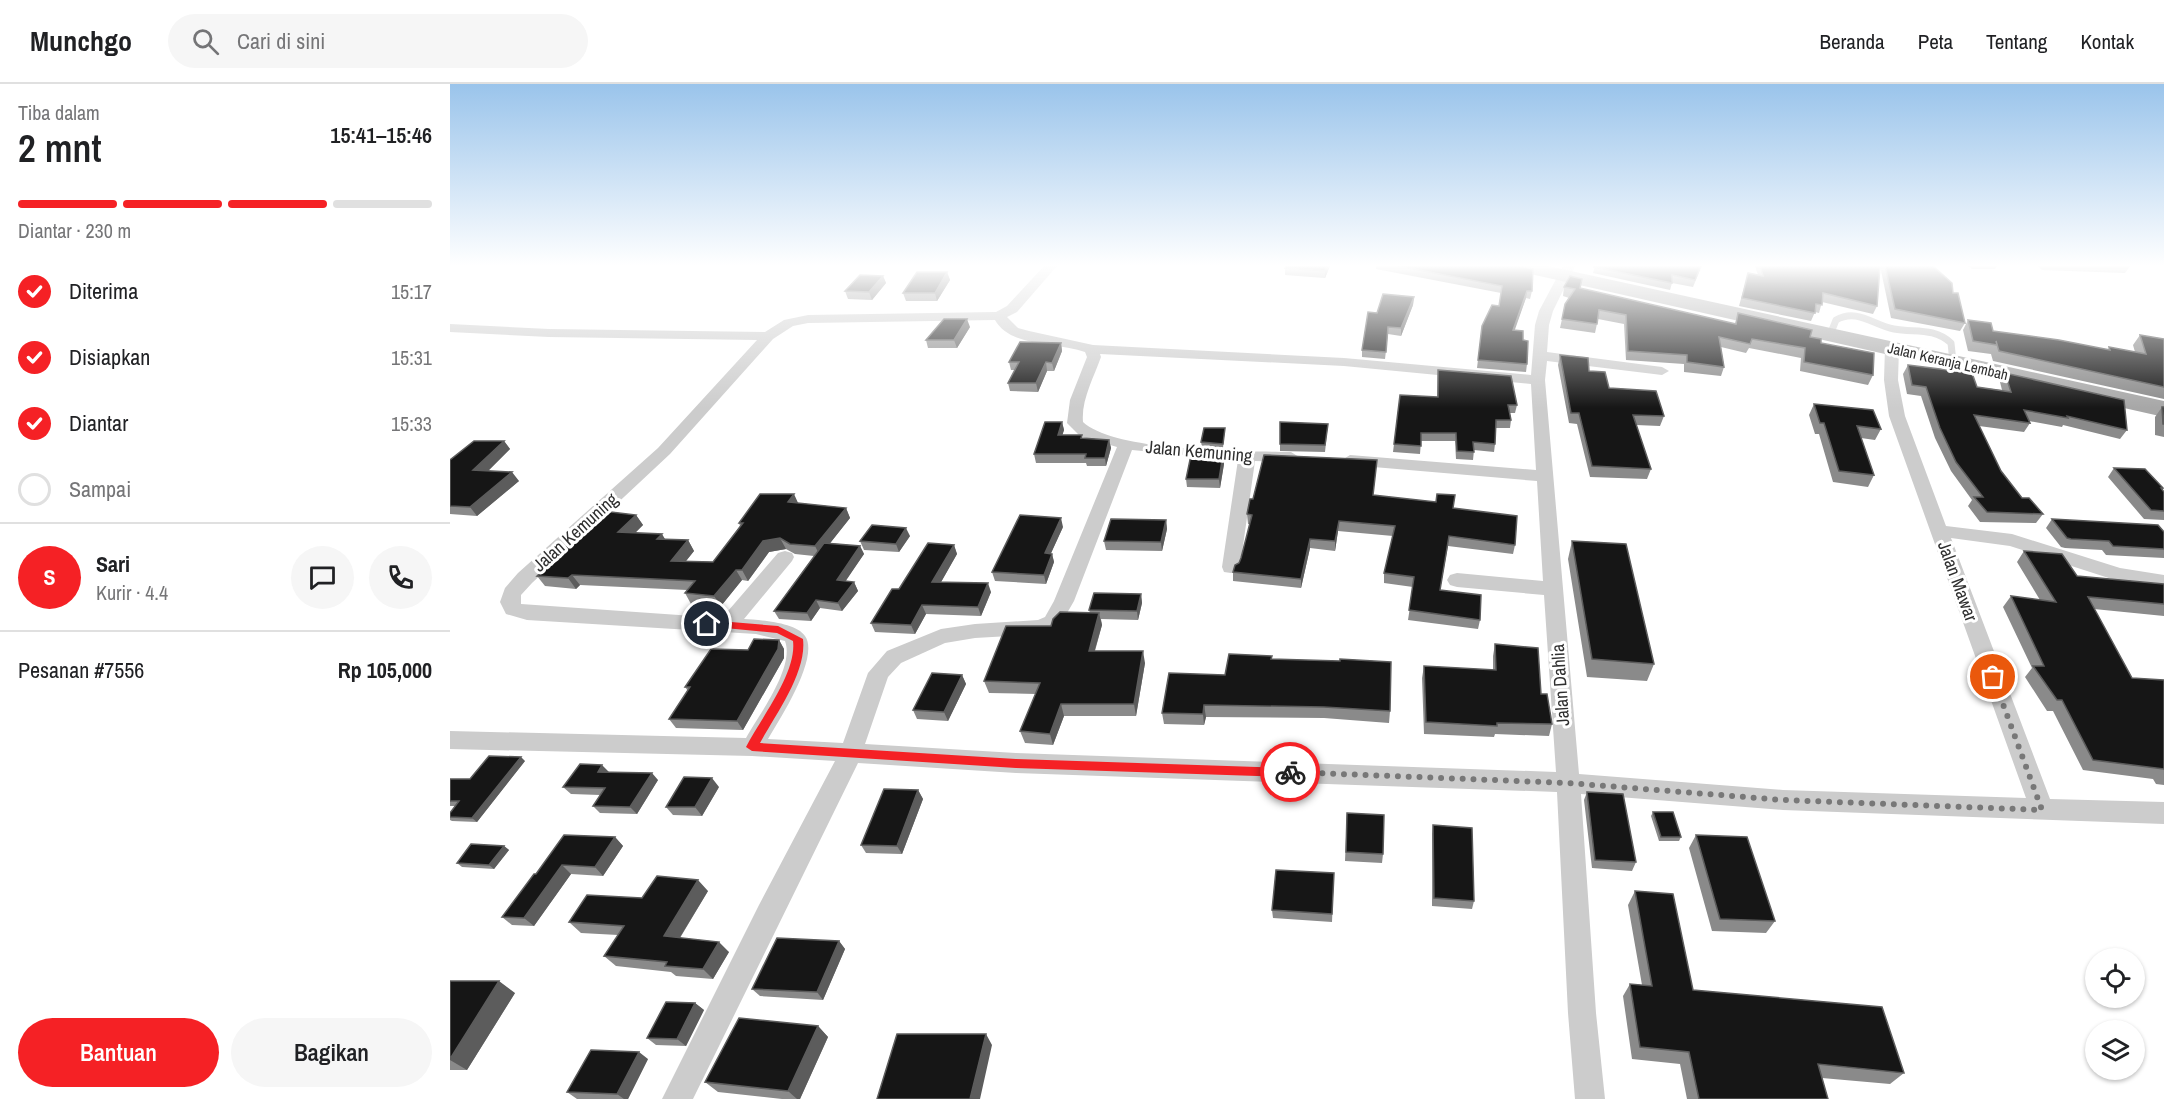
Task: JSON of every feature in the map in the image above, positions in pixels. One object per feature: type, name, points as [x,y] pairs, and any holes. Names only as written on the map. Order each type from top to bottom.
[{"type":"main road","name":"Jalan Keranja Lembah","points":[[1742,313],[2164,409]]},
{"type":"street","points":[[1004,313],[999,316],[1003,324],[1013,332],[1070,341],[1091,349],[1344,362],[1538,380]]},
{"type":"street","name":"Jalan Dahlia","points":[[1545,313],[1542,325],[1538,380],[1590,1099]]},
{"type":"street","name":"Jalan Kemuning","points":[[752,747],[793,672],[799,652],[797,639],[778,630],[727,625],[541,615],[513,609],[510,602],[512,593],[525,578],[664,451],[768,336],[789,323],[808,319],[999,316]]},
{"type":"street","points":[[450,328],[614,334],[768,336]]},
{"type":"street","name":"Jalan Mawar","points":[[1892,348],[1891,380],[1897,416],[2042,810]]},
{"type":"street","name":"Jalan Kemuning","points":[[1091,349],[1094,357],[1079,398],[1074,422],[1077,428],[1086,433],[1126,445],[1200,454],[1308,458]]},
{"type":"street","points":[[1541,356],[1662,371]]},
{"type":"street","points":[[677,1099],[768,914],[851,753],[879,673],[894,657],[941,636],[975,631],[1041,627],[1052,622],[1064,601],[1126,445]]},
{"type":"street","points":[[1231,567],[1247,455]]},
{"type":"street","points":[[1330,459],[1544,476]]},
{"type":"street","points":[[1940,531],[2012,540],[2118,574],[2164,582]]},
{"type":"street","points":[[727,625],[785,557]]},
{"type":"street","points":[[1457,580],[1553,589]]},
{"type":"street","points":[[450,740],[752,747],[1016,763],[1433,776],[1568,783],[1783,800],[2164,813]]},
{"type":"lane","points":[[1830,335],[1836,320],[1848,315],[1871,319],[1893,328],[1926,329],[1941,334],[1951,343],[1953,362]]},
{"type":"building","points":[[1368,313],[1407,313],[1401,328],[1388,327],[1386,352],[1362,350]]},
{"type":"building","points":[[1488,313],[1519,313],[1513,330],[1523,331],[1523,340],[1528,341],[1527,364],[1478,360],[1482,326]]},
{"type":"building","points":[[1563,313],[1599,313],[1597,324],[1562,319]]},
{"type":"building","points":[[1617,313],[1690,313],[1736,324],[1740,313],[1812,330],[1810,337],[1821,339],[1821,343],[1874,353],[1873,375],[1804,362],[1805,348],[1752,339],[1750,344],[1719,337],[1724,367],[1687,362],[1687,355],[1628,351],[1626,315]]},
{"type":"building","points":[[1917,313],[1963,313],[1965,323]]},
{"type":"building","points":[[944,319],[967,319],[954,340],[926,340]]},
{"type":"building","points":[[1968,320],[1991,323],[1993,331],[2146,354],[2140,335],[2164,339],[2164,387],[1999,351],[1996,341],[1997,345],[1973,341]]},
{"type":"building","points":[[1020,342],[1061,343],[1052,363],[1046,362],[1036,383],[1008,383],[1019,362],[1009,362]]},
{"type":"building","points":[[1560,355],[1588,358],[1589,371],[1605,372],[1609,388],[1656,391],[1664,416],[1633,415],[1651,469],[1592,466],[1579,413],[1571,413]]},
{"type":"building","points":[[1908,365],[1972,373],[1977,387],[2011,392],[2005,373],[2124,400],[2127,430],[2067,416],[2068,418],[2024,410],[2030,423],[1974,415],[2001,471],[2022,498],[2029,498],[2043,514],[1987,512],[1974,497],[1983,497],[1956,462],[1940,428],[1926,387],[1912,385]]},
{"type":"building","points":[[1438,370],[1511,376],[1517,405],[1508,405],[1511,420],[1496,420],[1495,444],[1473,442],[1474,452],[1457,451],[1456,433],[1421,433],[1421,446],[1394,444],[1400,395],[1438,397]]},
{"type":"building","points":[[1814,404],[1873,410],[1881,429],[1857,426],[1874,475],[1839,471],[1824,423],[1820,423]]},
{"type":"building","points":[[2162,407],[2164,407],[2164,424],[2163,424]]},
{"type":"building","points":[[1045,422],[1062,422],[1058,435],[1082,435],[1081,438],[1109,440],[1105,458],[1085,458],[1086,454],[1034,454]]},
{"type":"building","points":[[1280,422],[1328,424],[1325,445],[1280,444]]},
{"type":"building","points":[[1204,428],[1225,428],[1223,444],[1201,442]]},
{"type":"building","points":[[474,441],[504,441],[473,470],[512,472],[470,507],[450,506],[450,460]]},
{"type":"building","points":[[1199,451],[1223,455],[1219,479],[1186,479],[1191,455],[1198,455]]},
{"type":"building","points":[[1264,455],[1377,460],[1373,495],[1436,502],[1437,494],[1455,495],[1453,508],[1517,516],[1515,545],[1449,536],[1440,590],[1481,595],[1480,620],[1409,610],[1414,577],[1384,573],[1395,526],[1339,521],[1335,541],[1310,539],[1301,579],[1233,572],[1241,558],[1252,515],[1247,514],[1250,499],[1253,499]]},
{"type":"building","points":[[2114,468],[2145,469],[2163,488],[2161,488],[2164,492],[2164,511],[2151,510]]},
{"type":"building","points":[[760,494],[794,494],[788,502],[846,508],[815,546],[790,544],[780,538],[763,541],[742,570],[736,570],[714,596],[685,593],[695,581],[572,575],[568,578],[537,576],[603,511],[636,515],[618,532],[662,534],[657,539],[688,540],[671,561],[713,562],[743,523],[739,523]]},
{"type":"building","points":[[1020,515],[1061,518],[1045,553],[1052,554],[1044,575],[992,572]]},
{"type":"building","points":[[1111,519],[1166,520],[1161,542],[1104,541]]},
{"type":"building","points":[[2052,519],[2158,525],[2164,532],[2164,549],[2113,546],[2109,541],[2067,538]]},
{"type":"building","points":[[872,525],[906,528],[896,544],[860,541]]},
{"type":"building","points":[[1572,541],[1626,544],[1654,664],[1592,659]]},
{"type":"building","points":[[824,543],[860,546],[837,580],[854,582],[838,603],[816,600],[807,613],[774,611]]},
{"type":"building","points":[[928,543],[954,545],[932,582],[988,583],[978,607],[922,605],[911,625],[871,623],[892,589],[899,589]]},
{"type":"building","points":[[2024,551],[2062,554],[2077,576],[2164,584],[2164,604],[2088,597],[2132,678],[2164,680],[2164,769],[2093,760],[2062,700],[2057,700],[2033,666],[2044,666],[2011,596],[2056,602]]},
{"type":"building","points":[[1094,593],[1141,594],[1137,611],[1089,610]]},
{"type":"building","points":[[1060,612],[1099,613],[1089,651],[1143,651],[1134,704],[1061,704],[1050,734],[1020,731],[1040,683],[984,681],[1006,626],[1051,626],[1053,619]]},
{"type":"building","points":[[754,639],[779,640],[778,649],[737,721],[669,719],[690,687],[685,687],[711,649],[748,650]]},
{"type":"building","points":[[1495,644],[1538,648],[1541,694],[1547,694],[1552,724],[1497,723],[1497,726],[1426,722],[1424,666],[1496,670]]},
{"type":"building","points":[[1229,654],[1272,656],[1271,659],[1391,662],[1390,711],[1324,707],[1204,705],[1203,714],[1162,713],[1169,673],[1225,675]]},
{"type":"building","points":[[932,673],[962,675],[944,712],[913,710]]},
{"type":"building","points":[[489,756],[521,757],[472,818],[450,817],[450,813],[459,801],[450,801],[450,779],[470,779]]},
{"type":"building","points":[[580,764],[602,765],[598,772],[652,773],[630,807],[593,806],[605,788],[563,787]]},
{"type":"building","points":[[684,777],[712,778],[695,807],[666,807]]},
{"type":"building","points":[[884,789],[918,790],[897,846],[861,845]]},
{"type":"building","points":[[1587,792],[1623,794],[1636,862],[1595,860]]},
{"type":"building","points":[[1653,812],[1673,812],[1681,837],[1661,837]]},
{"type":"building","points":[[1347,813],[1384,815],[1383,854],[1346,852]]},
{"type":"building","points":[[1433,825],[1472,828],[1474,901],[1434,898]]},
{"type":"building","points":[[564,835],[615,837],[595,867],[562,865],[524,918],[502,917],[536,874]]},
{"type":"building","points":[[1696,835],[1747,837],[1775,921],[1720,919]]},
{"type":"building","points":[[471,844],[504,846],[489,865],[457,863]]},
{"type":"building","points":[[1276,870],[1334,873],[1332,914],[1272,910]]},
{"type":"building","points":[[657,876],[698,880],[664,936],[719,942],[703,969],[665,966],[667,962],[604,956],[624,926],[569,922],[587,895],[642,898]]},
{"type":"building","points":[[1635,891],[1673,894],[1693,990],[1882,1007],[1904,1073],[1818,1064],[1828,1099],[1699,1099],[1689,1052],[1640,1047],[1630,984],[1652,986]]},
{"type":"building","points":[[777,938],[839,941],[817,992],[752,989]]},
{"type":"building","points":[[450,981],[499,981],[450,1059]]},
{"type":"building","points":[[666,1002],[695,1003],[677,1039],[647,1038]]},
{"type":"building","points":[[739,1018],[818,1026],[788,1091],[705,1082]]},
{"type":"building","points":[[897,1034],[986,1034],[970,1099],[877,1099]]},
{"type":"building","points":[[591,1050],[639,1052],[617,1094],[567,1092]]},
{"type":"way so far","points":[[1290,772],[1568,783],[1783,800],[2042,810],[1993,677]]},
{"type":"route","points":[[707,624],[778,630],[797,639],[799,652],[793,672],[752,747],[1016,763],[1290,772]]}]
